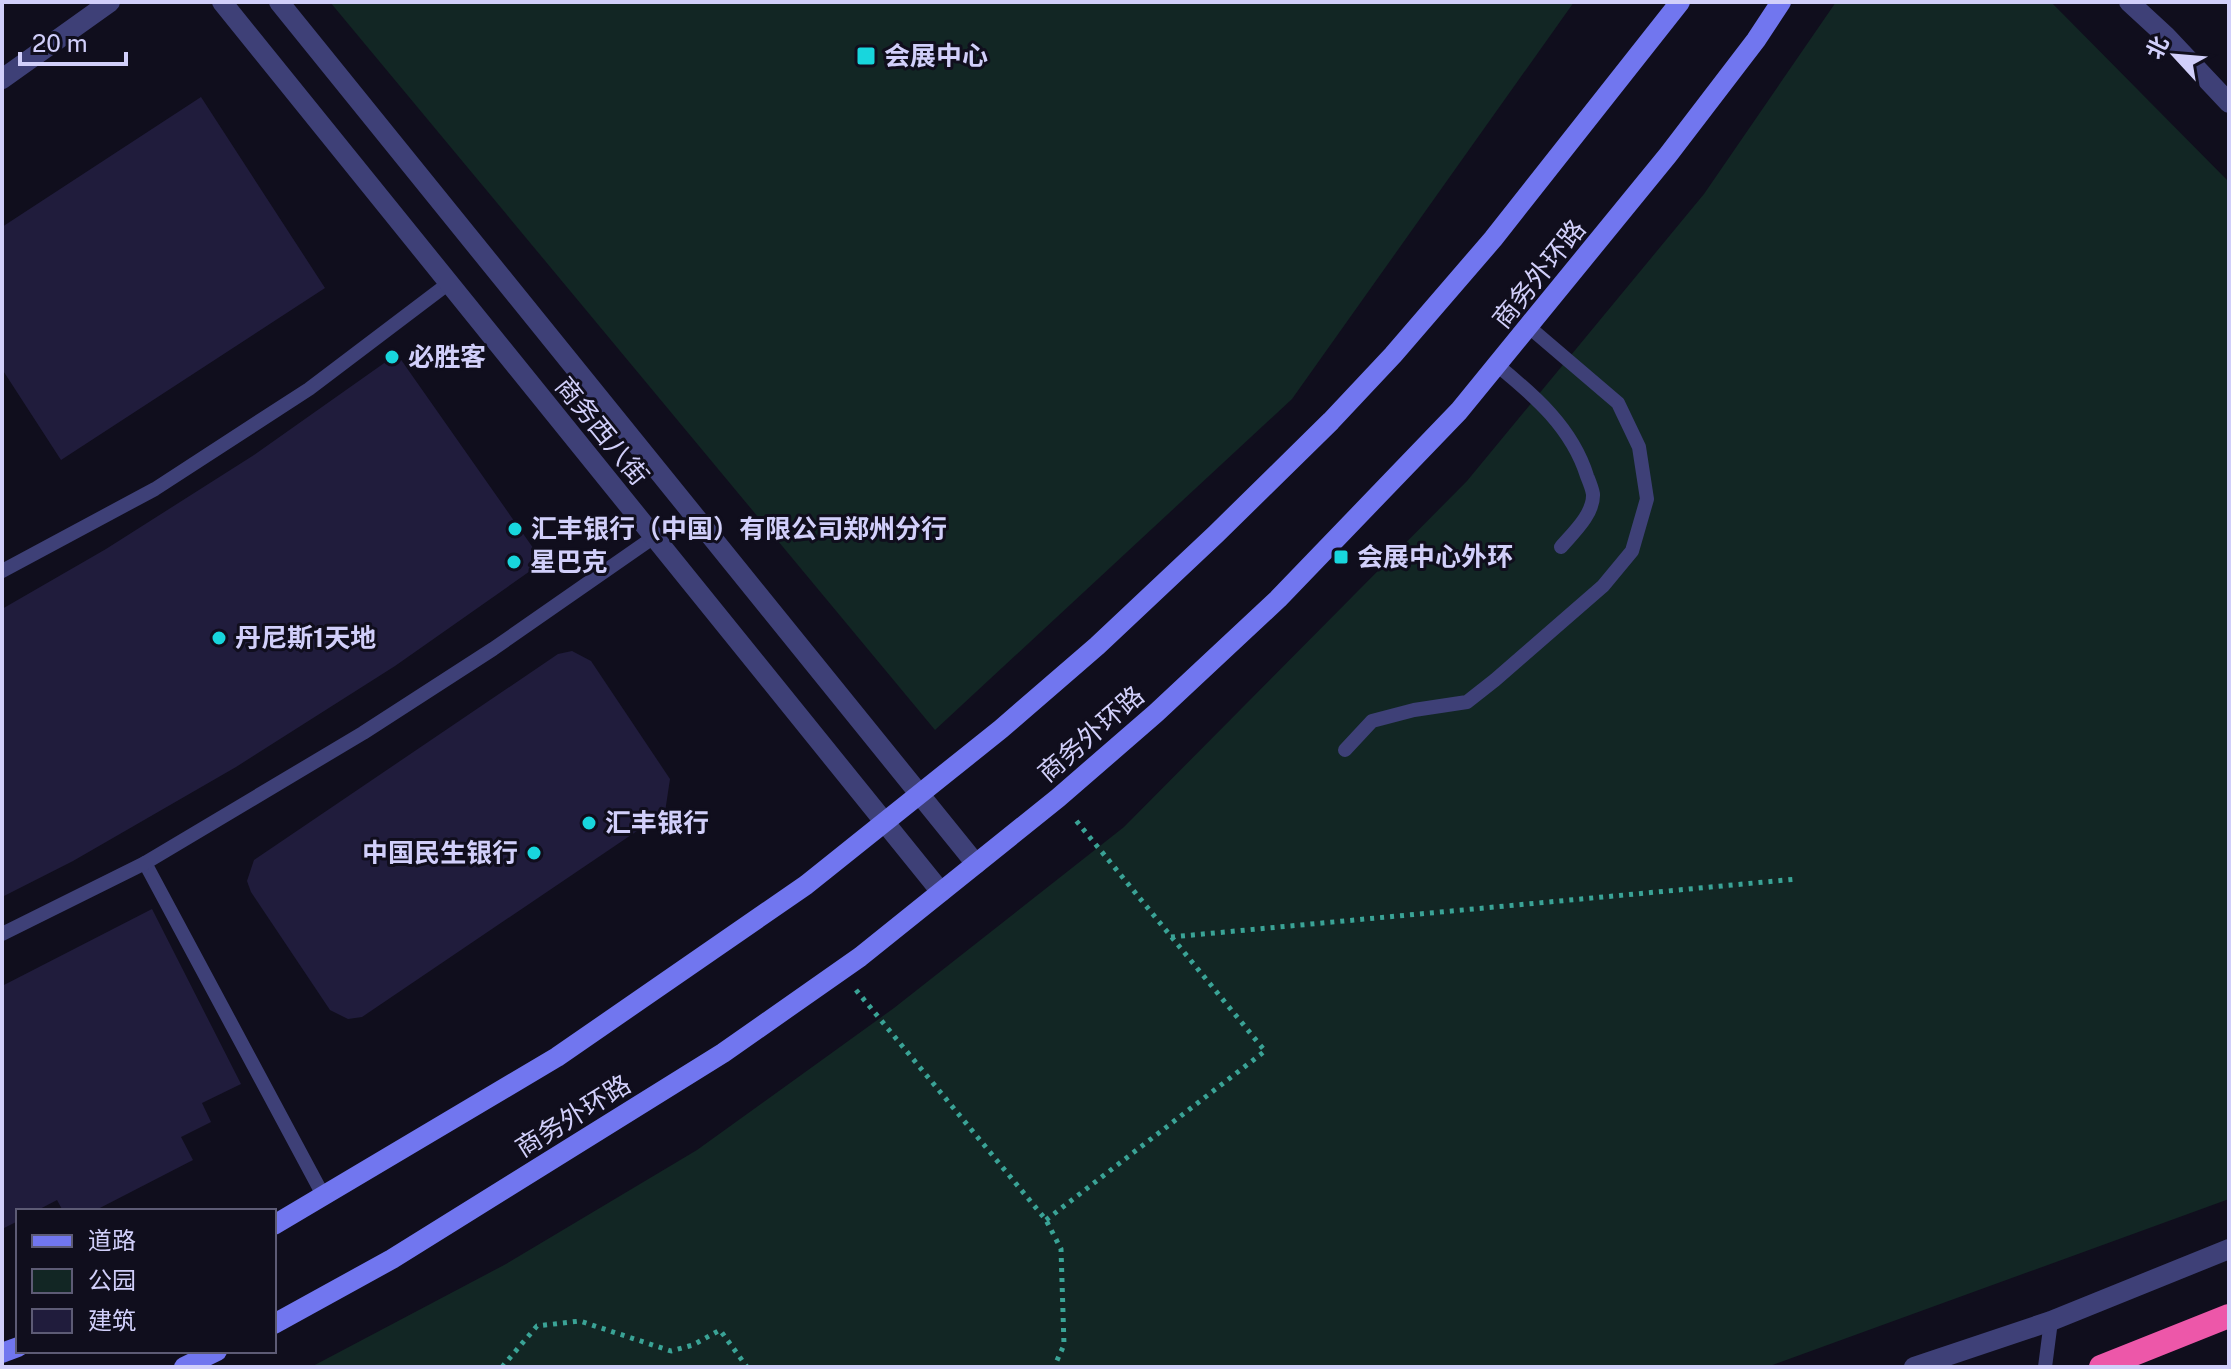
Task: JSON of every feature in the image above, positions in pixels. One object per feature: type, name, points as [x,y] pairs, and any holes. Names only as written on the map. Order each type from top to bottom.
[{"type":"highway","points":[[2101,1367],[2229,1316]]},
{"type":"street","points":[[2,79],[110,2]]},
{"type":"street","name":"商务西八街","points":[[222,2],[941,892]]},
{"type":"street","name":"商务西八街","points":[[279,2],[976,864]]},
{"type":"street","points":[[276,1224],[557,1057],[806,885],[1001,729],[1097,646],[1331,421],[1393,355],[1493,239],[1680,2]]},
{"type":"street","name":"商务外环路","points":[[276,1323],[392,1259],[723,1053],[840,971],[941,892],[1058,798],[1156,713],[1278,599],[1408,465],[1497,365],[1668,155],[1756,40],[1781,2]]},
{"type":"street","points":[[2129,2],[2229,103]]},
{"type":"street","points":[[1914,1367],[2051,1321],[2229,1249]]},
{"type":"street","points":[[184,1367],[213,1353]]},
{"type":"lane","points":[[2,571],[155,489],[284,406],[449,283]]},
{"type":"lane","points":[[1345,750],[1372,721],[1414,710],[1467,702],[1603,586],[1632,551],[1647,499],[1639,447],[1618,403],[1529,327]]},
{"type":"lane","points":[[1497,365],[1525,388],[1564,428],[1582,458],[1593,495],[1584,521],[1561,547]]},
{"type":"lane","points":[[2,934],[145,863],[363,733],[493,649],[654,537]]},
{"type":"lane","points":[[145,863],[323,1195]]},
{"type":"lane","points":[[2045,1367],[2051,1321]]},
{"type":"path","points":[[1046,1220],[1265,1051],[1058,798]]},
{"type":"path","points":[[1171,937],[1797,879]]},
{"type":"path","points":[[840,971],[1046,1220],[1061,1249],[1064,1345],[1054,1367]]},
{"type":"path","points":[[502,1367],[537,1326],[580,1321],[671,1351],[693,1345],[720,1330],[747,1367]]},
{"type":"green space","points":[[330,2],[1574,2],[1292,399],[935,730]]},
{"type":"green space","points":[[1836,2],[2051,2],[2229,182],[2229,1199],[1767,1367],[311,1367],[506,1264],[697,1150],[894,1008],[1124,827],[1467,481],[1704,194]]},
{"type":"building","points":[[201,97],[325,288],[61,460],[2,369],[2,227]]},
{"type":"building","name":"丹尼斯1天地","points":[[397,354],[543,562],[395,666],[236,767],[73,861],[2,897],[2,609],[106,549],[254,455]]},
{"type":"building","points":[[572,651],[591,661],[670,779],[665,812],[362,1017],[348,1019],[330,1010],[251,892],[247,881],[254,860],[558,654]]},
{"type":"building","points":[[152,909],[241,1084],[202,1103],[211,1122],[181,1137],[193,1160],[98,1209],[62,1209],[57,1200],[40,1209],[16,1209],[16,1222],[2,1229],[2,986]]},
{"type":"place","name":"会展中心","points":[[866,56]]},
{"type":"place","name":"必胜客","points":[[392,357]]},
{"type":"place","name":"汇丰银行（中国）有限公司郑州分行","points":[[515,529]]},
{"type":"place","name":"会展中心外环","points":[[1341,557]]},
{"type":"place","name":"星巴克","points":[[514,562]]},
{"type":"place","name":"丹尼斯1天地","points":[[219,638]]},
{"type":"place","name":"汇丰银行","points":[[589,823]]},
{"type":"place","name":"中国民生银行","points":[[534,853]]}]
